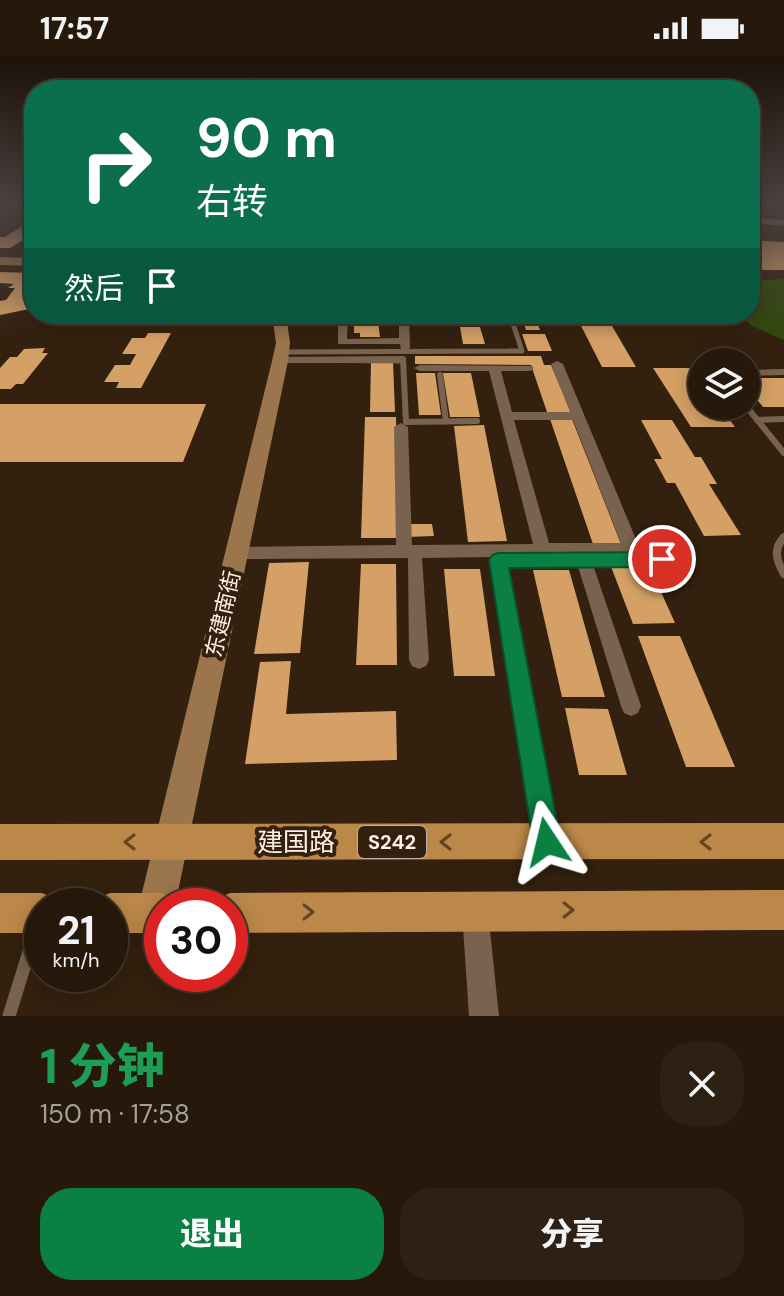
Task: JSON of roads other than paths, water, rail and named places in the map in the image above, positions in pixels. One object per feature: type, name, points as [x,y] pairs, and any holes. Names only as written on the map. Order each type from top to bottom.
[{"type":"main road","name":"建国路","points":[[0,842],[784,841]]},
{"type":"main road","points":[[248,913],[784,910]]},
{"type":"main road","points":[[0,913],[24,913]]},
{"type":"street","points":[[0,261],[24,262]]},
{"type":"street","name":"东建南街","points":[[163,888],[281,356],[280,324]]},
{"type":"street","points":[[343,324],[342,342],[405,346],[404,324]]},
{"type":"street","points":[[317,561],[632,549],[557,364]]},
{"type":"street","points":[[420,368],[529,368]]},
{"type":"street","points":[[494,368],[543,550]]},
{"type":"street","points":[[507,416],[578,416]]},
{"type":"street","points":[[401,427],[419,660]]},
{"type":"street","points":[[237,553],[498,560],[662,559]]},
{"type":"street","points":[[498,560],[547,842]]},
{"type":"street","points":[[584,560],[631,706]]},
{"type":"street","points":[[475,911],[484,1016]]},
{"type":"lane","points":[[281,356],[405,346],[522,351],[513,324]]},
{"type":"lane","points":[[281,356],[403,359],[406,422],[477,421]]},
{"type":"lane","points":[[760,373],[784,372]]},
{"type":"lane","points":[[440,375],[446,422]]},
{"type":"lane","points":[[760,420],[784,419]]},
{"type":"lane","points":[[757,420],[784,453]]},
{"type":"lane","points":[[784,537],[774,554],[784,574]]},
{"type":"lane","points":[[9,1016],[24,968]]}]
